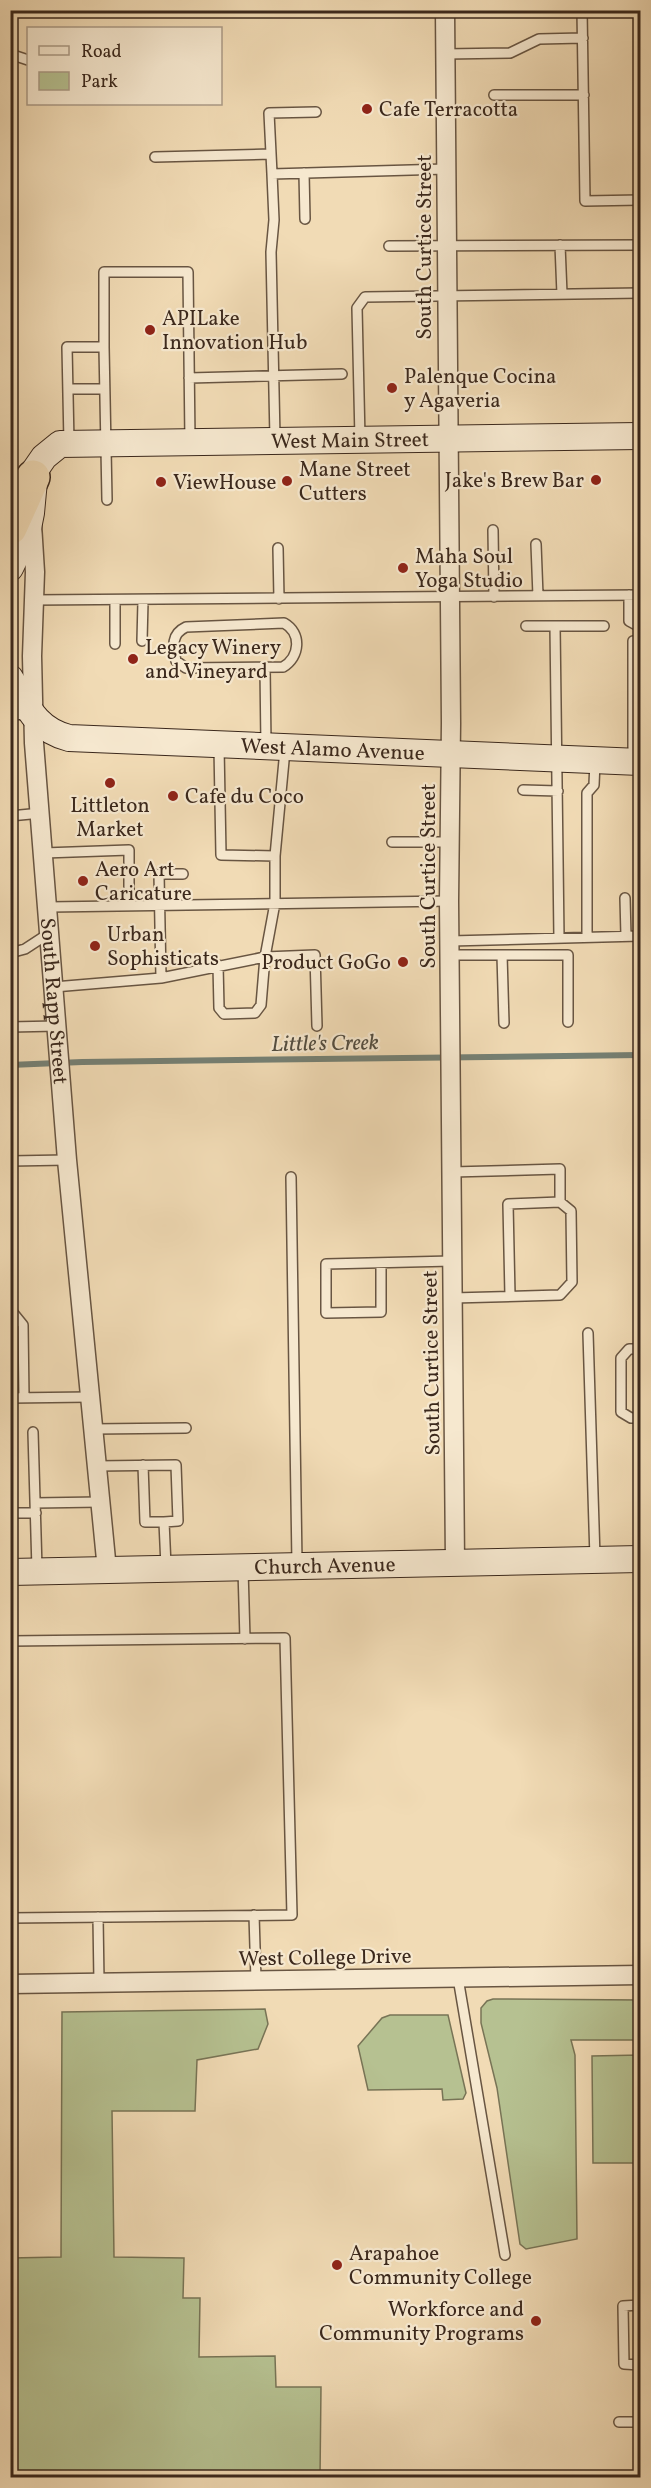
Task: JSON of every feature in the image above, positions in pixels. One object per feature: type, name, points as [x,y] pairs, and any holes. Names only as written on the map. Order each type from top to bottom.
[{"type":"highway","points":[[21,521],[33,477]]},
{"type":"main road","name":"West Main Street","points":[[64,443],[640,436]]},
{"type":"main road","points":[[33,477],[44,457],[64,443]]},
{"type":"main road","points":[[10,568],[22,547],[21,521]]},
{"type":"main road","points":[[10,678],[22,715]]},
{"type":"main road","name":"West Alamo Avenue","points":[[22,715],[55,734],[69,738],[637,762]]},
{"type":"main road","name":"Church Avenue","points":[[10,1572],[640,1559]]},
{"type":"street","name":"South Curtice Street","points":[[445,10],[455,1563]]},
{"type":"street","name":"South Rapp Street","points":[[21,521],[35,572],[22,715],[41,813],[67,1160],[107,1570]]},
{"type":"street","name":"West College Drive","points":[[10,1984],[640,1975]]},
{"type":"lane","points":[[582,10],[585,201],[640,200]]},
{"type":"lane","points":[[445,54],[510,54],[539,39],[582,38]]},
{"type":"lane","points":[[10,54],[27,60]]},
{"type":"lane","points":[[494,95],[584,95]]},
{"type":"lane","points":[[275,440],[272,174],[269,113],[316,112]]},
{"type":"lane","points":[[155,158],[271,154]]},
{"type":"lane","points":[[272,174],[446,169]]},
{"type":"lane","points":[[304,173],[305,219]]},
{"type":"lane","points":[[560,245],[562,294]]},
{"type":"lane","points":[[389,246],[640,245]]},
{"type":"lane","points":[[107,500],[104,272],[188,272],[189,441]]},
{"type":"lane","points":[[360,439],[357,308],[364,297],[640,293]]},
{"type":"lane","points":[[64,443],[68,389],[67,347],[104,346]]},
{"type":"lane","points":[[189,378],[342,374]]},
{"type":"lane","points":[[68,389],[104,388]]},
{"type":"lane","points":[[493,530],[494,597]]},
{"type":"lane","points":[[536,544],[538,596]]},
{"type":"lane","points":[[278,548],[279,599]]},
{"type":"lane","points":[[629,595],[629,621],[640,627]]},
{"type":"lane","points":[[33,600],[143,601],[640,595]]},
{"type":"lane","points":[[115,601],[115,644]]},
{"type":"lane","points":[[142,641],[143,601]]},
{"type":"lane","points":[[284,624],[292,628],[296,636],[296,653],[291,663],[283,668],[265,668],[186,668],[176,661],[174,639],[179,631],[186,627],[284,624]]},
{"type":"lane","points":[[555,626],[559,938]]},
{"type":"lane","points":[[526,627],[604,626]]},
{"type":"lane","points":[[637,762],[633,641],[640,641]]},
{"type":"lane","points":[[218,965],[219,1008],[224,1014],[255,1013],[261,1005],[265,957],[275,903],[276,747],[265,668]]},
{"type":"lane","points":[[219,745],[221,855],[275,856]]},
{"type":"lane","points":[[587,937],[587,793],[594,785],[595,760]]},
{"type":"lane","points":[[523,790],[558,790]]},
{"type":"lane","points":[[10,816],[41,813]]},
{"type":"lane","points":[[392,842],[450,842]]},
{"type":"lane","points":[[44,853],[129,850],[129,906]]},
{"type":"lane","points":[[161,978],[159,874],[183,873]]},
{"type":"lane","points":[[625,898],[626,936]]},
{"type":"lane","points":[[49,907],[449,901]]},
{"type":"lane","points":[[10,953],[25,949],[51,932]]},
{"type":"lane","points":[[450,948],[559,938],[640,936]]},
{"type":"lane","points":[[450,948],[502,955],[568,955],[568,1022]]},
{"type":"lane","points":[[502,955],[504,1023]]},
{"type":"lane","points":[[54,987],[161,978],[265,957],[315,956],[317,1026]]},
{"type":"lane","points":[[10,1027],[57,1026]]},
{"type":"lane","points":[[10,1161],[67,1160]]},
{"type":"lane","points":[[452,1172],[560,1169],[560,1202]]},
{"type":"lane","points":[[291,1177],[297,1566]]},
{"type":"lane","points":[[453,1298],[560,1295],[572,1282],[571,1211],[560,1202],[508,1204],[510,1296]]},
{"type":"lane","points":[[381,1263],[381,1312],[327,1313],[326,1264],[452,1261]]},
{"type":"lane","points":[[10,1309],[23,1325],[24,1398]]},
{"type":"lane","points":[[10,1328],[10,1342]]},
{"type":"lane","points":[[588,1333],[595,1560]]},
{"type":"lane","points":[[640,1349],[629,1349],[621,1358],[621,1412],[631,1418],[640,1418]]},
{"type":"lane","points":[[10,1398],[90,1397]]},
{"type":"lane","points":[[93,1429],[186,1428]]},
{"type":"lane","points":[[33,1432],[38,1571]]},
{"type":"lane","points":[[97,1466],[143,1465],[176,1465],[178,1521],[145,1522],[143,1465]]},
{"type":"lane","points":[[10,1513],[35,1508],[100,1502]]},
{"type":"lane","points":[[164,1522],[166,1568]]},
{"type":"lane","points":[[243,1567],[245,1639]]},
{"type":"lane","points":[[10,1641],[285,1638],[292,1915],[10,1918]]},
{"type":"lane","points":[[254,1916],[256,1980]]},
{"type":"lane","points":[[98,1917],[99,1983]]},
{"type":"lane","points":[[458,1978],[505,2255]]},
{"type":"lane","points":[[640,2305],[623,2306],[624,2364],[640,2365]]},
{"type":"lane","points":[[619,2422],[640,2422]]},
{"type":"green space","points":[[493,1999],[640,2000],[640,2040],[571,2040],[575,2055],[577,2239],[526,2249],[520,2244],[497,2088],[481,2023],[481,2008],[487,2001]]},
{"type":"green space","points":[[265,2009],[268,2024],[258,2049],[197,2060],[195,2111],[112,2111],[114,2257],[184,2258],[183,2298],[200,2298],[199,2357],[275,2356],[276,2387],[321,2387],[320,2477],[11,2477],[11,2258],[61,2257],[62,2012]]},
{"type":"green space","points":[[390,2015],[448,2015],[466,2093],[463,2099],[443,2100],[442,2089],[368,2090],[358,2046],[382,2018]]},
{"type":"green space","points":[[640,2055],[640,2163],[593,2163],[592,2056]]},
{"type":"waterway","name":"Little's Creek","points":[[10,1065],[82,1062],[640,1055]]},
{"type":"place","name":"Cafe Terracotta","points":[[367,109]]},
{"type":"place","name":"APILake Innovation Hub","points":[[150,330]]},
{"type":"place","name":"Palenque Cocina y Agaveria","points":[[392,388]]},
{"type":"place","name":"Jake's Brew Bar","points":[[596,480]]},
{"type":"place","name":"Mane Street Cutters","points":[[287,481]]},
{"type":"place","name":"ViewHouse","points":[[161,482]]},
{"type":"place","name":"Maha Soul Yoga Studio","points":[[403,568]]},
{"type":"place","name":"Legacy Winery and Vineyard","points":[[133,659]]},
{"type":"place","name":"Littleton Market","points":[[110,783]]},
{"type":"place","name":"Cafe du Coco","points":[[173,796]]},
{"type":"place","name":"Aero Art Caricature","points":[[83,881]]},
{"type":"place","name":"Urban Sophisticats","points":[[95,946]]},
{"type":"place","name":"Product GoGo","points":[[403,962]]},
{"type":"place","name":"Arapahoe Community College","points":[[337,2265]]},
{"type":"place","name":"Workforce and Community Programs","points":[[536,2321]]}]
